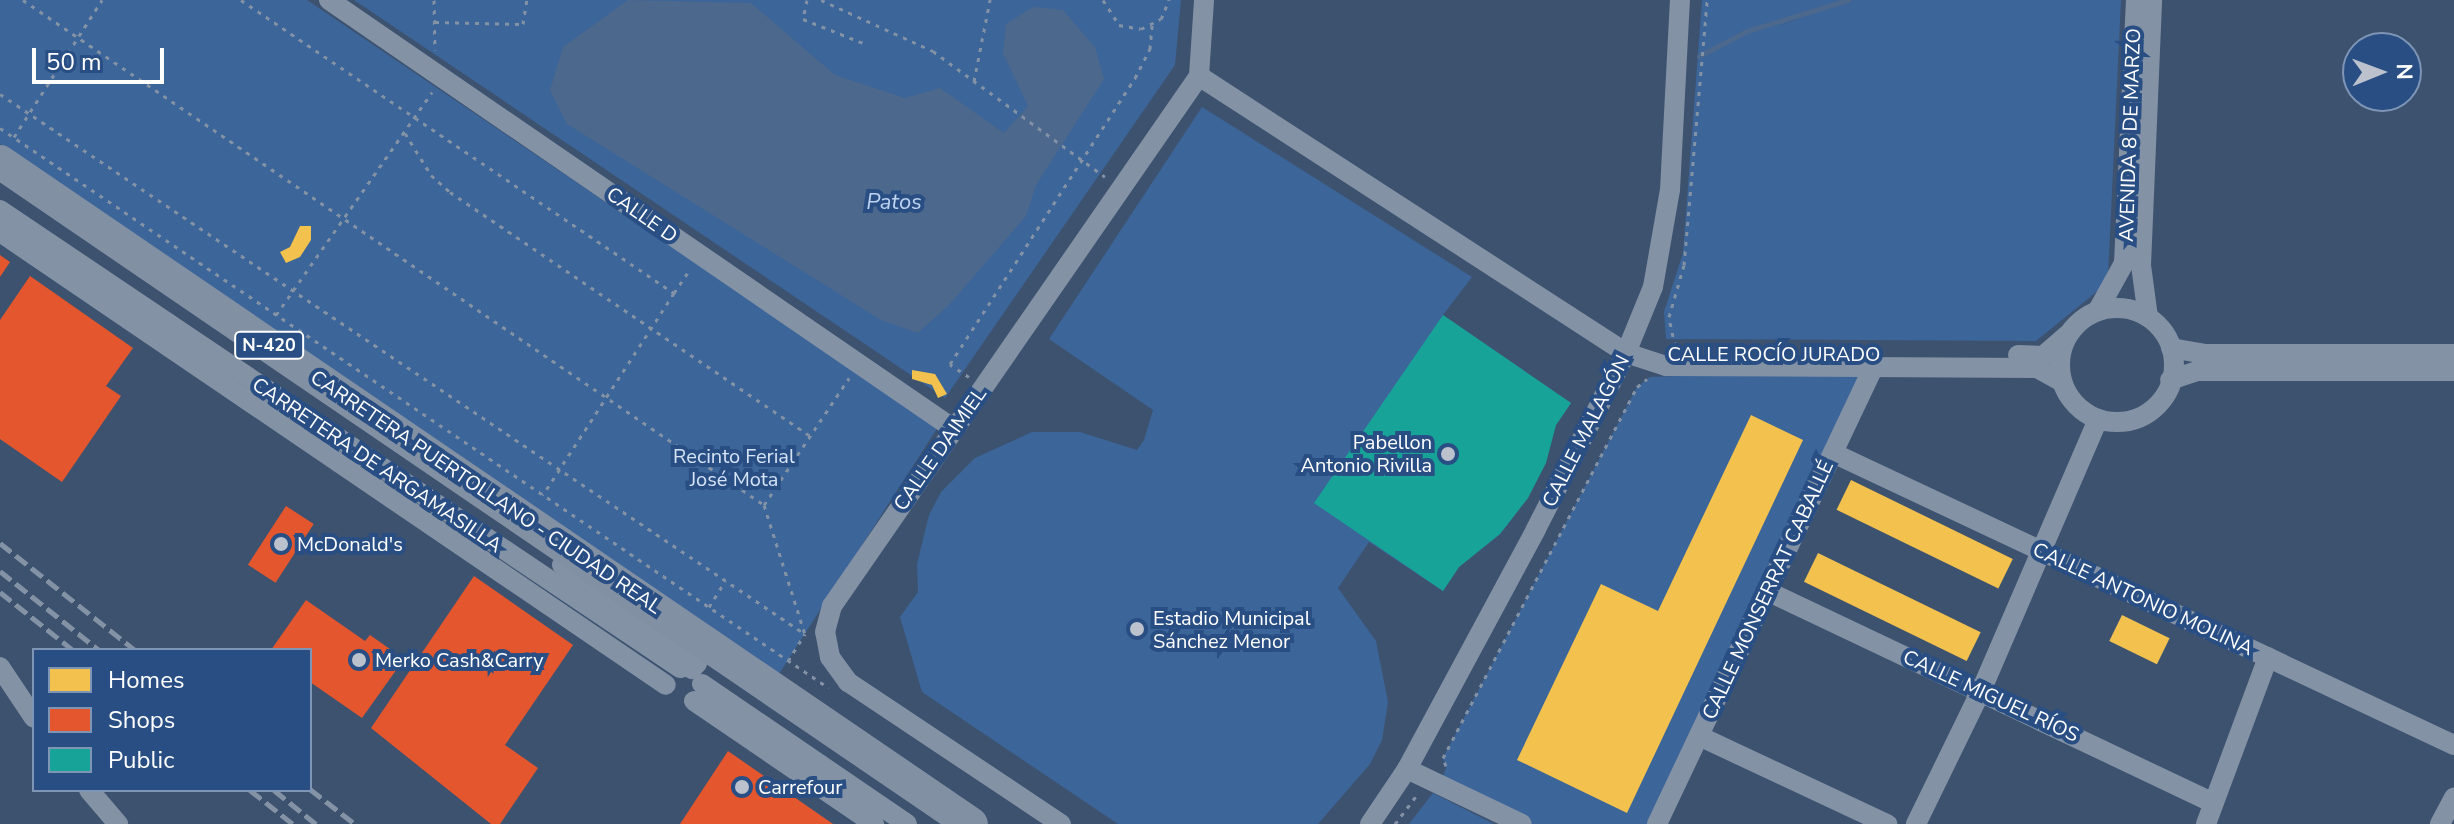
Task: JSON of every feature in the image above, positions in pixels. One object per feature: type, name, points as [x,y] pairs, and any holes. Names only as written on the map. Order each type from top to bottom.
[{"type":"highway","name":"CARRETERA PUERTOLLANO - CIUDAD REAL","points":[[7,150],[541,512],[971,824]]},
{"type":"street","name":"CALLE D","points":[[329,0],[954,429]]},
{"type":"street","points":[[1204,0],[1199,76],[1626,353]]},
{"type":"street","name":"CALLE MALAGÓN","points":[[1370,824],[1407,769],[1626,353],[1653,287],[1670,190],[1680,0]]},
{"type":"street","name":"AVENIDA 8 DE MARZO","points":[[2098,310],[2124,263],[2136,0]]},
{"type":"street","name":"AVENIDA 8 DE MARZO","points":[[2148,317],[2141,265],[2152,0]]},
{"type":"street","name":"CALLE DAIMIEL","points":[[1061,824],[848,682],[830,657],[825,632],[832,606],[1199,76]]},
{"type":"street","name":"CARRETERA DE ARGAMASILLA","points":[[0,210],[630,648],[666,685],[676,703],[692,680],[697,663],[561,564],[541,512]]},
{"type":"street","name":"CARRETERA DE ARGAMASILLA","points":[[0,232],[630,648],[692,680],[907,824]]},
{"type":"street","points":[[2117,307],[2148,317],[2171,348],[2170,380],[2154,408],[2137,418],[2098,419],[2071,400],[2062,382],[2059,362],[2067,335],[2098,310],[2117,307]]},
{"type":"street","name":"CALLE ROCÍO JURADO","points":[[1873,361],[2043,356],[2067,335]]},
{"type":"street","points":[[2171,348],[2211,354],[2454,354]]},
{"type":"street","name":"CALLE ROCÍO JURADO","points":[[1626,353],[2037,368],[2062,382]]},
{"type":"street","name":"CALLE MONSERRAT CABALLÉ","points":[[1657,824],[1833,453],[1873,361]]},
{"type":"street","points":[[2170,380],[2197,371],[2454,371]]},
{"type":"street","points":[[1916,824],[1981,691],[2043,553],[2098,419]]},
{"type":"street","name":"CALLE ANTONIO MOLINA","points":[[1833,453],[2454,745]]},
{"type":"street","name":"CALLE MIGUEL RÍOS","points":[[1767,591],[2213,803]]},
{"type":"street","points":[[2206,824],[2268,657]]},
{"type":"street","points":[[0,667],[32,715]]},
{"type":"street","points":[[666,685],[692,680]]},
{"type":"street","name":"CARRETERA DE ARGAMASILLA","points":[[692,680],[874,824]]},
{"type":"street","points":[[1699,736],[1887,824]]},
{"type":"street","points":[[1407,769],[1522,824]]},
{"type":"street","points":[[91,792],[118,824]]},
{"type":"street","points":[[2440,824],[2454,798]]},
{"type":"path","points":[[0,128],[7,150],[276,315],[541,512],[709,607],[788,661],[805,634],[764,505],[23,0]]},
{"type":"path","points":[[7,150],[102,0]]},
{"type":"path","points":[[241,0],[674,293]]},
{"type":"path","points":[[276,315],[435,87],[434,0]]},
{"type":"path","points":[[435,22],[523,24],[527,0]]},
{"type":"path","points":[[807,0],[803,19],[863,43]]},
{"type":"path","points":[[821,0],[933,51],[1121,188]]},
{"type":"path","points":[[974,81],[990,0]]},
{"type":"path","points":[[1103,0],[1119,25],[1152,25]]},
{"type":"path","points":[[977,382],[950,364],[1135,78],[1150,49],[1152,25],[1169,0]]},
{"type":"path","points":[[1703,64],[1707,0]]},
{"type":"path","points":[[0,94],[805,634]]},
{"type":"path","points":[[405,133],[431,175],[450,192],[810,436]]},
{"type":"path","points":[[541,512],[559,469],[604,396],[700,255]]},
{"type":"path","points":[[764,505],[859,364]]},
{"type":"path","points":[[709,607],[725,581]]},
{"type":"path","points":[[1395,824],[1415,796],[1425,792]]},
{"type":"green space","name":"Recinto Ferial José Mota","points":[[0,0],[307,0],[938,427],[777,677],[0,144]]},
{"type":"green space","points":[[354,0],[1181,0],[1175,65],[945,398]]},
{"type":"green space","points":[[1702,0],[1844,0],[1776,27],[1848,0],[2121,0],[2108,277],[2100,289],[2036,341],[1666,339],[1664,312],[1683,253]]},
{"type":"green space","points":[[1202,107],[1472,277],[1443,315],[1571,403],[1556,425],[1528,498],[1500,534],[1459,567],[1443,591],[1369,542],[1338,588],[1376,641],[1388,702],[1382,740],[1370,764],[1318,824],[1118,824],[922,692],[900,617],[918,592],[917,564],[929,515],[941,492],[975,458],[1032,432],[1080,432],[1137,450],[1144,440],[1153,410],[1049,339]]},
{"type":"green space","points":[[1873,368],[1657,824],[1522,824],[1440,785],[1446,768],[1443,758],[1637,387],[1650,377]]},
{"type":"green space","points":[[1433,793],[1494,824],[1409,824]]},
{"type":"water","name":"Patos","points":[[628,0],[751,3],[835,75],[905,98],[940,88],[1004,133],[1028,106],[1003,53],[1006,24],[1033,7],[1063,10],[1095,47],[1104,79],[1036,185],[1026,216],[949,305],[918,333],[881,320],[567,124],[550,90],[563,47]]},
{"type":"building: Homes","points":[[300,226],[311,226],[311,240],[300,257],[286,263],[280,252],[290,247]]},
{"type":"building: Homes","points":[[912,370],[935,374],[947,394],[938,398],[932,385],[912,379]]},
{"type":"building: Homes","points":[[1751,415],[1803,440],[1627,813],[1517,760],[1601,584],[1658,611]]},
{"type":"building: Homes","points":[[1851,480],[2013,559],[1998,589],[1837,510]]},
{"type":"building: Homes","points":[[1818,553],[1981,632],[1967,661],[1804,582]]},
{"type":"building: Homes","points":[[2122,615],[2170,638],[2157,664],[2109,641]]},
{"type":"building: Shops","points":[[0,255],[10,262],[0,277]]},
{"type":"building: Shops","points":[[30,276],[133,348],[106,386],[121,396],[62,482],[0,439],[0,320]]},
{"type":"building: Shops","name":"McDonald's","points":[[286,506],[314,524],[276,583],[248,565]]},
{"type":"building: Shops","points":[[474,576],[573,645],[505,745],[538,768],[500,824],[491,824],[371,728]]},
{"type":"building: Shops","points":[[306,600],[365,641],[370,635],[404,659],[362,718],[312,683],[312,648],[272,648]]},
{"type":"building: Shops","name":"Carrefour","points":[[728,751],[833,824],[680,824]]},
{"type":"building: Public","name":"Pabellon Antonio Rivilla","points":[[1443,315],[1571,403],[1556,425],[1546,463],[1528,498],[1500,534],[1459,567],[1443,591],[1314,503]]},
{"type":"waterway","points":[[1699,56],[1747,31],[1848,0]]},
{"type":"railway","points":[[0,543],[132,648]]},
{"type":"railway","points":[[0,571],[96,648]]},
{"type":"railway","points":[[0,592],[70,648]]},
{"type":"railway","points":[[312,791],[355,824]]},
{"type":"railway","points":[[253,792],[293,824]]},
{"type":"railway","points":[[276,792],[316,824]]},
{"type":"place","name":"Pabellon Antonio Rivilla","points":[[1448,454]]},
{"type":"place","name":"McDonald's","points":[[281,544]]},
{"type":"place","name":"Estadio Municipal Sánchez Menor","points":[[1137,629]]},
{"type":"place","name":"Merko Cash&Carry","points":[[359,660]]},
{"type":"place","name":"Carrefour","points":[[742,787]]}]
